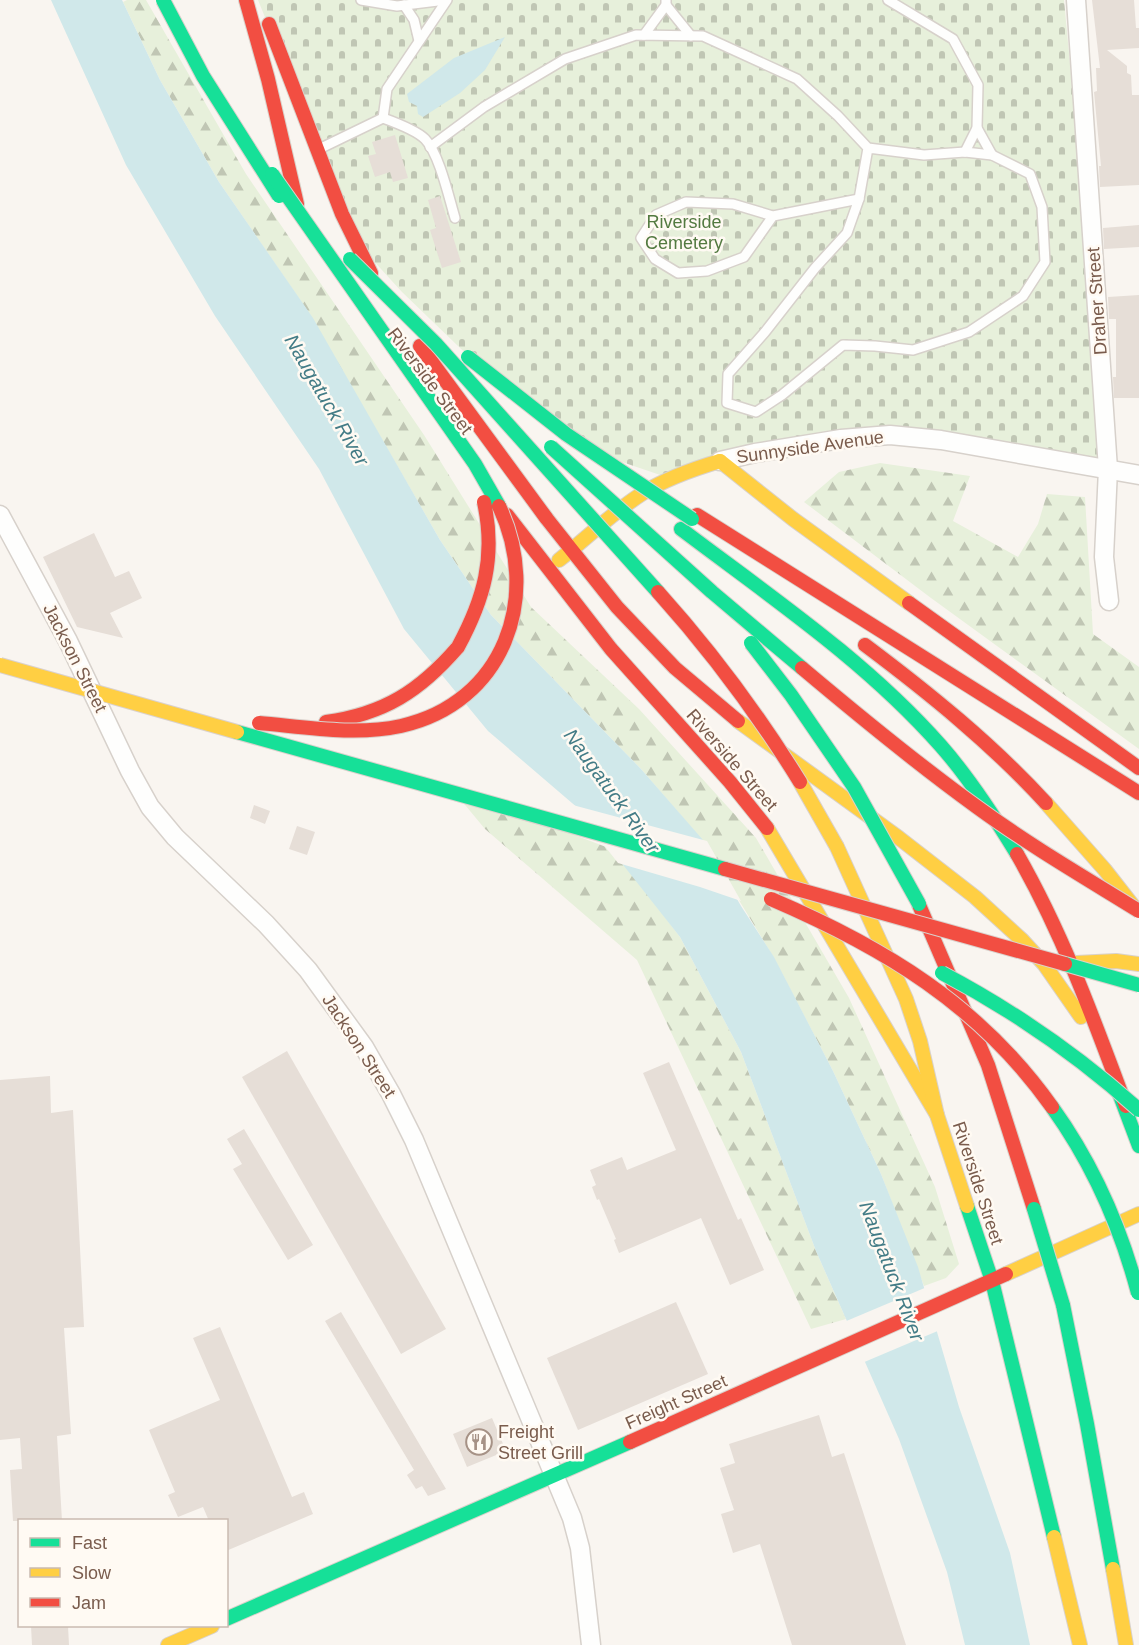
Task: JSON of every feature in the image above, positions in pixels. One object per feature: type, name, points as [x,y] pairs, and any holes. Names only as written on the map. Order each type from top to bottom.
[{"type":"main road","points":[[167,0],[225,85]]},
{"type":"main road","points":[[167,0],[272,174],[454,432],[492,491],[506,523],[516,562],[518,589],[515,614],[508,638],[486,677],[471,693],[428,719],[392,728],[342,730],[181,716]]},
{"type":"main road","points":[[167,0],[204,76],[267,177],[449,435],[468,466],[480,490],[488,514],[490,539],[485,585],[479,607],[469,627],[443,665],[410,694],[366,715],[340,721],[311,723],[181,716]]},
{"type":"main road","name":"Riverside Street","points":[[246,0],[268,79],[308,249],[579,610],[763,822],[937,1115],[992,1281],[1080,1645]]},
{"type":"main road","name":"Riverside Street","points":[[258,0],[351,235],[383,293],[571,551],[627,619],[695,686],[733,717],[936,865],[1009,925],[1038,956],[1080,1014],[1112,1076],[1134,1112],[1139,1146]]},
{"type":"main road","points":[[269,146],[312,201]]},
{"type":"main road","points":[[272,174],[353,262],[436,345],[704,645],[793,767],[837,847],[906,999],[920,1041],[937,1115]]},
{"type":"main road","points":[[334,227],[402,298],[494,379],[566,434],[681,529],[846,656],[883,687],[942,747],[970,781],[1012,846],[1048,916],[1134,1112]]},
{"type":"main road","points":[[436,345],[525,423]]},
{"type":"main road","points":[[566,434],[694,517],[1139,793]]},
{"type":"main road","points":[[542,439],[712,592],[931,773],[1032,845],[1139,912]]},
{"type":"main road","points":[[720,461],[793,519],[1139,768]]},
{"type":"main road","name":"Sunnyside Avenue","points":[[548,569],[644,492],[695,469],[720,461]]},
{"type":"main road","points":[[694,517],[797,595]]},
{"type":"main road","points":[[712,592],[791,695],[854,788],[919,904],[988,1065],[1063,1305],[1087,1424],[1126,1645]]},
{"type":"main road","points":[[856,639],[938,700],[1006,761],[1082,841],[1139,912]]},
{"type":"main road","points":[[0,664],[474,800],[1139,985]]},
{"type":"main road","points":[[474,800],[508,815],[747,890],[856,932],[922,963],[983,995],[1034,1026],[1090,1067],[1134,1112]]},
{"type":"main road","points":[[474,800],[506,805],[1139,979]]},
{"type":"main road","points":[[747,890],[826,923],[888,956],[936,987],[994,1036],[1047,1098],[1089,1163],[1115,1220],[1139,1294]]},
{"type":"main road","points":[[1076,963],[1116,961],[1139,964]]},
{"type":"main road","name":"Freight Street","points":[[228,1618],[553,1476],[1139,1214]]},
{"type":"main road","points":[[168,1645],[210,1627]]},
{"type":"street","name":"Draher Street","points":[[1076,0],[1108,469],[1104,556],[1109,601]]},
{"type":"street","name":"Sunnyside Avenue","points":[[720,461],[841,439],[890,435],[941,440],[1139,474]]},
{"type":"street","name":"Jackson Street","points":[[0,515],[68,641],[130,771],[150,807],[175,837],[250,908],[308,970],[342,1015],[382,1078],[414,1140],[572,1518],[580,1548],[591,1645]]},
{"type":"lane","points":[[361,0],[404,5],[446,0]]},
{"type":"lane","points":[[382,118],[387,89],[446,0]]},
{"type":"lane","points":[[888,0],[953,39],[978,85],[977,128],[965,152]]},
{"type":"lane","points":[[644,35],[666,2],[691,36]]},
{"type":"lane","points":[[404,5],[414,20],[419,41]]},
{"type":"lane","points":[[430,147],[484,107],[565,59],[636,35],[703,36],[797,79],[838,116],[868,148],[924,155],[965,152],[992,155],[1030,174],[1042,207],[1045,262],[1023,296],[969,332],[914,350],[843,345],[782,395],[756,412],[727,403],[728,374],[765,332],[815,268],[847,233],[859,199],[868,148]]},
{"type":"lane","points":[[317,150],[382,118]]},
{"type":"lane","points":[[382,118],[425,138],[436,158],[455,218]]},
{"type":"lane","points":[[977,128],[992,155]]},
{"type":"lane","points":[[773,216],[744,256],[707,271],[678,273],[655,259],[641,238],[656,215],[686,202],[733,204],[773,216],[859,199]]},
{"type":"green space","points":[[146,0],[246,174],[424,435],[531,607],[639,709],[756,838],[849,998],[935,1187],[959,1264],[946,1278],[924,1286],[881,1174],[833,1071],[774,958],[703,841],[641,769],[491,615],[440,540],[309,313],[219,182],[160,80],[123,2]]},
{"type":"green space","name":"Riverside Cemetery","points":[[258,0],[1064,0],[1108,469],[960,443],[821,442],[672,479],[622,462],[486,373],[402,292],[339,223],[288,74]]},
{"type":"green space","points":[[880,463],[970,476],[953,521],[1018,557],[1038,524],[1047,494],[1085,497],[1093,634],[1139,667],[1139,749],[931,598],[804,502],[839,472]]},
{"type":"green space","points":[[451,788],[614,850],[680,937],[741,1052],[816,1251],[846,1319],[811,1329],[637,960],[485,829]]},
{"type":"water","name":"Naugatuck River","points":[[51,0],[122,0],[160,80],[219,182],[313,318],[440,540],[491,615],[641,769],[703,840],[774,957],[833,1071],[881,1174],[918,1267],[959,1407],[1010,1553],[1030,1645],[965,1645],[947,1572],[899,1439],[816,1251],[741,1052],[680,937],[579,809],[488,731],[404,629],[319,469],[215,316],[126,165]]},
{"type":"water","points":[[505,37],[485,70],[460,93],[423,117],[418,114],[417,106],[409,102],[407,94],[454,58]]},
{"type":"pier","points":[[569,804],[707,841],[741,901],[618,863]]},
{"type":"pier","points":[[927,1287],[940,1330],[862,1363],[844,1322]]},
{"type":"building","points":[[1092,0],[1134,0],[1136,28],[1139,28],[1139,48],[1107,50],[1127,66],[1127,73],[1131,75],[1132,95],[1139,95],[1139,185],[1100,187],[1099,166],[1101,166],[1094,92],[1097,91],[1096,68],[1100,68]]},
{"type":"building","points":[[395,135],[408,178],[393,182],[390,172],[375,177],[368,156],[376,154],[372,142]]},
{"type":"building","points":[[440,196],[461,262],[442,268],[430,230],[436,228],[428,200]]},
{"type":"building","points":[[1139,225],[1139,247],[1104,249],[1103,228]]},
{"type":"building","points":[[1139,295],[1139,398],[1114,398],[1116,319],[1109,319],[1108,297]]},
{"type":"building","points":[[94,533],[115,577],[129,571],[142,598],[110,613],[123,638],[77,627],[43,557]]},
{"type":"building","points":[[254,805],[270,811],[265,824],[250,818]]},
{"type":"building","points":[[297,826],[315,832],[307,855],[289,849]]},
{"type":"building","points":[[287,1051],[446,1329],[401,1354],[242,1077]]},
{"type":"building","points":[[669,1062],[738,1220],[741,1218],[764,1270],[730,1285],[701,1218],[619,1253],[614,1240],[616,1239],[592,1187],[596,1185],[590,1170],[622,1157],[627,1170],[676,1150],[643,1073]]},
{"type":"building","points":[[50,1076],[51,1113],[73,1110],[84,1327],[64,1328],[71,1434],[57,1436],[62,1519],[13,1521],[10,1470],[22,1469],[20,1438],[0,1440],[0,1080]]},
{"type":"building","points":[[244,1129],[313,1245],[288,1260],[233,1169],[242,1164],[227,1139]]},
{"type":"building","points":[[676,1302],[708,1374],[578,1430],[547,1358]]},
{"type":"building","points":[[341,1312],[446,1489],[428,1496],[422,1486],[416,1489],[407,1475],[414,1470],[325,1321]]},
{"type":"building","points":[[220,1327],[292,1497],[304,1492],[313,1514],[228,1550],[228,1519],[208,1519],[203,1507],[178,1517],[168,1495],[175,1492],[149,1430],[220,1400],[193,1338]]},
{"type":"building","points":[[819,1415],[832,1457],[844,1453],[906,1645],[792,1645],[760,1544],[733,1553],[721,1514],[734,1510],[720,1468],[735,1463],[729,1444]]},
{"type":"building","name":"Freight Street Grill","points":[[492,1418],[506,1451],[467,1467],[453,1434]]},
{"type":"building","points":[[31,1627],[68,1627],[69,1645],[32,1645]]},
{"type":"traffic: fast","points":[[163,0],[203,76],[279,196]]},
{"type":"traffic: fast","points":[[272,174],[475,464],[499,506]]},
{"type":"traffic: fast","points":[[350,259],[436,344],[658,592]]},
{"type":"traffic: fast","points":[[468,357],[566,434],[692,519]]},
{"type":"traffic: fast","points":[[551,447],[712,592],[802,668]]},
{"type":"traffic: fast","points":[[681,529],[817,631],[912,715],[962,771],[1017,854]]},
{"type":"traffic: fast","points":[[751,643],[791,695],[854,787],[919,904]]},
{"type":"traffic: fast","points":[[237,732],[725,869]]},
{"type":"traffic: fast","points":[[1065,964],[1139,985]]},
{"type":"traffic: fast","points":[[942,973],[995,1003],[1045,1036],[1093,1071],[1139,1110]]},
{"type":"traffic: fast","points":[[1119,1093],[1139,1146]]},
{"type":"traffic: fast","points":[[1052,1107],[1080,1151],[1104,1196],[1123,1243],[1138,1293]]},
{"type":"traffic: fast","points":[[967,1206],[992,1281],[1054,1537]]},
{"type":"traffic: fast","points":[[1034,1209],[1063,1305]]},
{"type":"traffic: fast","points":[[1063,1305],[1113,1569]]},
{"type":"traffic: fast","points":[[228,1618],[630,1442]]},
{"type":"traffic: slow","points":[[559,560],[643,493],[680,474],[720,461]]},
{"type":"traffic: slow","points":[[720,461],[793,519],[909,603]]},
{"type":"traffic: slow","points":[[0,665],[237,732]]},
{"type":"traffic: slow","points":[[738,721],[899,838],[975,897],[1022,940],[1044,964],[1081,1017]]},
{"type":"traffic: slow","points":[[800,782],[837,847]]},
{"type":"traffic: slow","points":[[1046,803],[1134,907]]},
{"type":"traffic: slow","points":[[767,828],[937,1115],[967,1206]]},
{"type":"traffic: slow","points":[[837,847],[906,999],[920,1041],[937,1115]]},
{"type":"traffic: slow","points":[[1076,963],[1116,961],[1139,964]]},
{"type":"traffic: slow","points":[[1006,1274],[1139,1214]]},
{"type":"traffic: slow","points":[[1054,1537],[1080,1645]]},
{"type":"traffic: slow","points":[[1113,1569],[1126,1645]]},
{"type":"traffic: slow","points":[[168,1645],[210,1627]]},
{"type":"traffic: jam","points":[[246,0],[268,79],[297,204]]},
{"type":"traffic: jam","points":[[269,24],[342,214],[371,273]]},
{"type":"traffic: jam","points":[[420,346],[547,519],[617,607],[675,668],[738,721]]},
{"type":"traffic: jam","points":[[458,647],[475,612],[485,577],[489,541],[484,502]]},
{"type":"traffic: jam","points":[[259,723],[330,730],[384,729],[437,714],[466,695],[489,670],[505,642],[514,610],[516,576],[511,541],[499,506]]},
{"type":"traffic: jam","points":[[507,515],[611,649],[730,782],[767,828]]},
{"type":"traffic: jam","points":[[697,515],[1139,793]]},
{"type":"traffic: jam","points":[[658,592],[733,684],[768,732],[800,782]]},
{"type":"traffic: jam","points":[[909,603],[1139,768]]},
{"type":"traffic: jam","points":[[865,645],[959,720],[1004,760],[1046,803]]},
{"type":"traffic: jam","points":[[326,722],[366,713],[400,698],[430,676],[458,647]]},
{"type":"traffic: jam","points":[[802,668],[888,739],[977,807],[1037,848],[1139,911]]},
{"type":"traffic: jam","points":[[1017,854],[1063,946],[1126,1106]]},
{"type":"traffic: jam","points":[[725,869],[1065,964]]},
{"type":"traffic: jam","points":[[771,899],[852,937],[926,983],[961,1009],[993,1038],[1024,1071],[1052,1107]]},
{"type":"traffic: jam","points":[[919,905],[988,1065],[1034,1209]]},
{"type":"traffic: jam","points":[[630,1442],[1006,1274]]},
{"type":"place","name":"Freight Street Grill","points":[[479,1442]]}]
